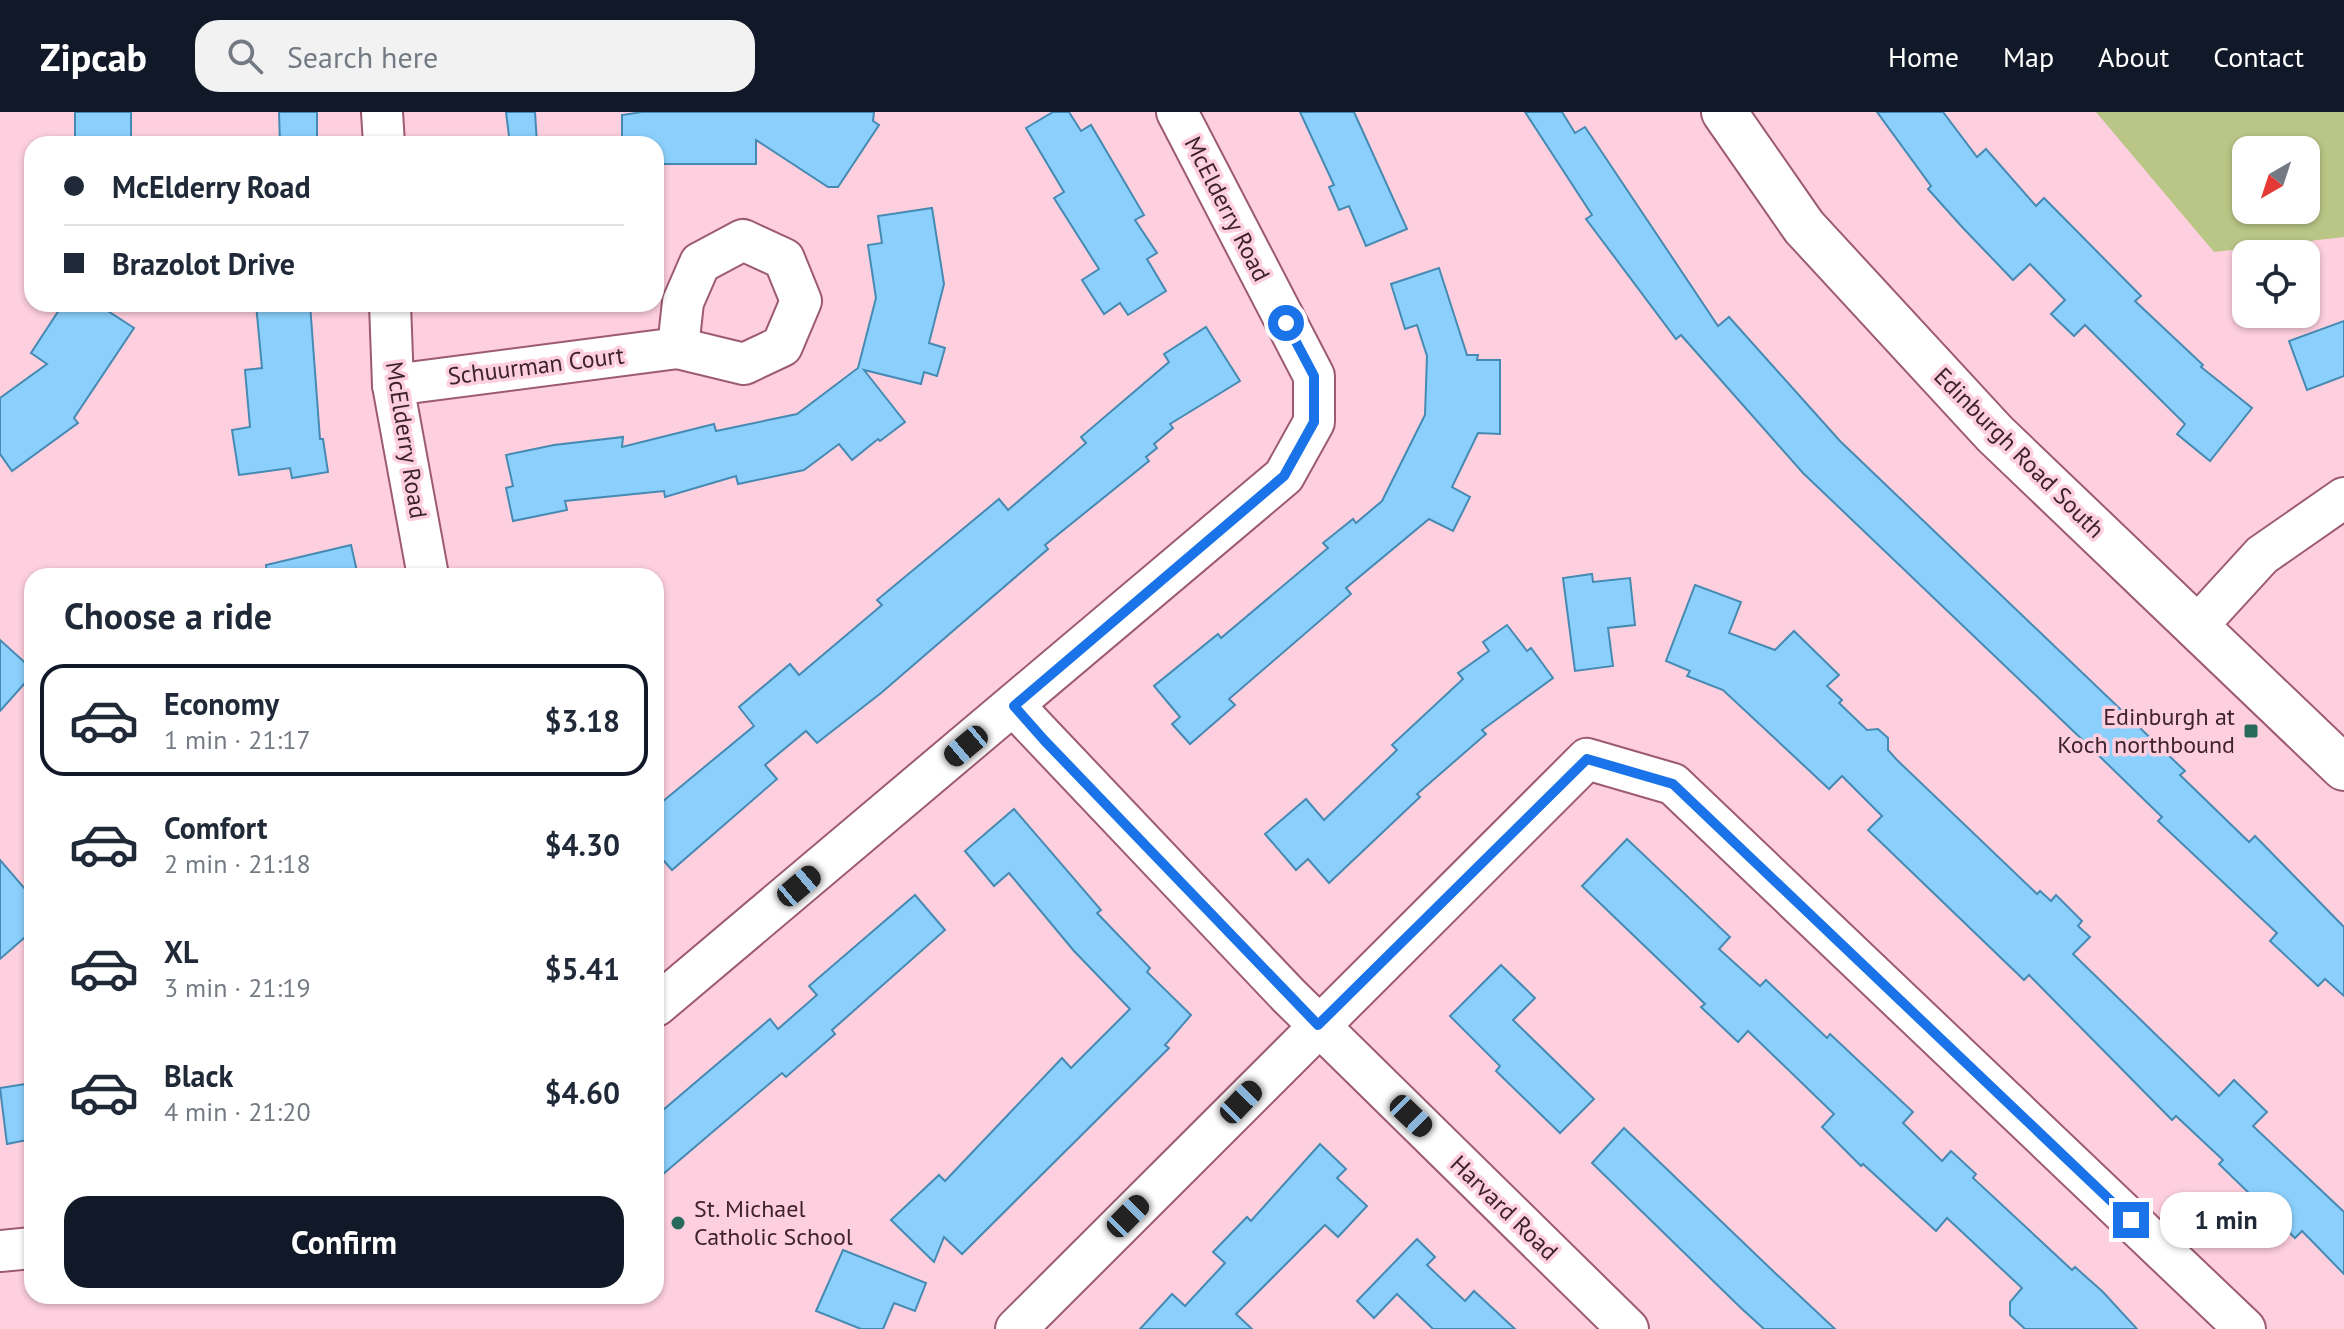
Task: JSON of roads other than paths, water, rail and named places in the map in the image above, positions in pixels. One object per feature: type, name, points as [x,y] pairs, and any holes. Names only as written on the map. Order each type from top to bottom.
[{"type":"main road","name":"Edinburgh Road South","points":[[1724,112],[1804,227],[1995,434],[2344,768]]},
{"type":"street","points":[[382,112],[384,136]]},
{"type":"street","name":"McElderry Road","points":[[664,999],[1284,476],[1314,422],[1314,376],[1177,112]]},
{"type":"street","name":"McElderry Road","points":[[390,312],[393,385],[427,568]]},
{"type":"street","name":"Schuurman Court","points":[[393,385],[678,348]]},
{"type":"street","points":[[2197,626],[2262,555],[2344,498]]},
{"type":"street","name":"Harvard Road","points":[[1014,706],[1318,1025],[1628,1329]]},
{"type":"street","points":[[1016,1329],[1587,759],[1673,784],[2245,1329]]},
{"type":"street","points":[[0,1251],[24,1249]]},
{"type":"place","name":"Edinburgh at Koch northbound","points":[[2251,731]]},
{"type":"place","name":"St. Michael Catholic School","points":[[678,1223]]}]
